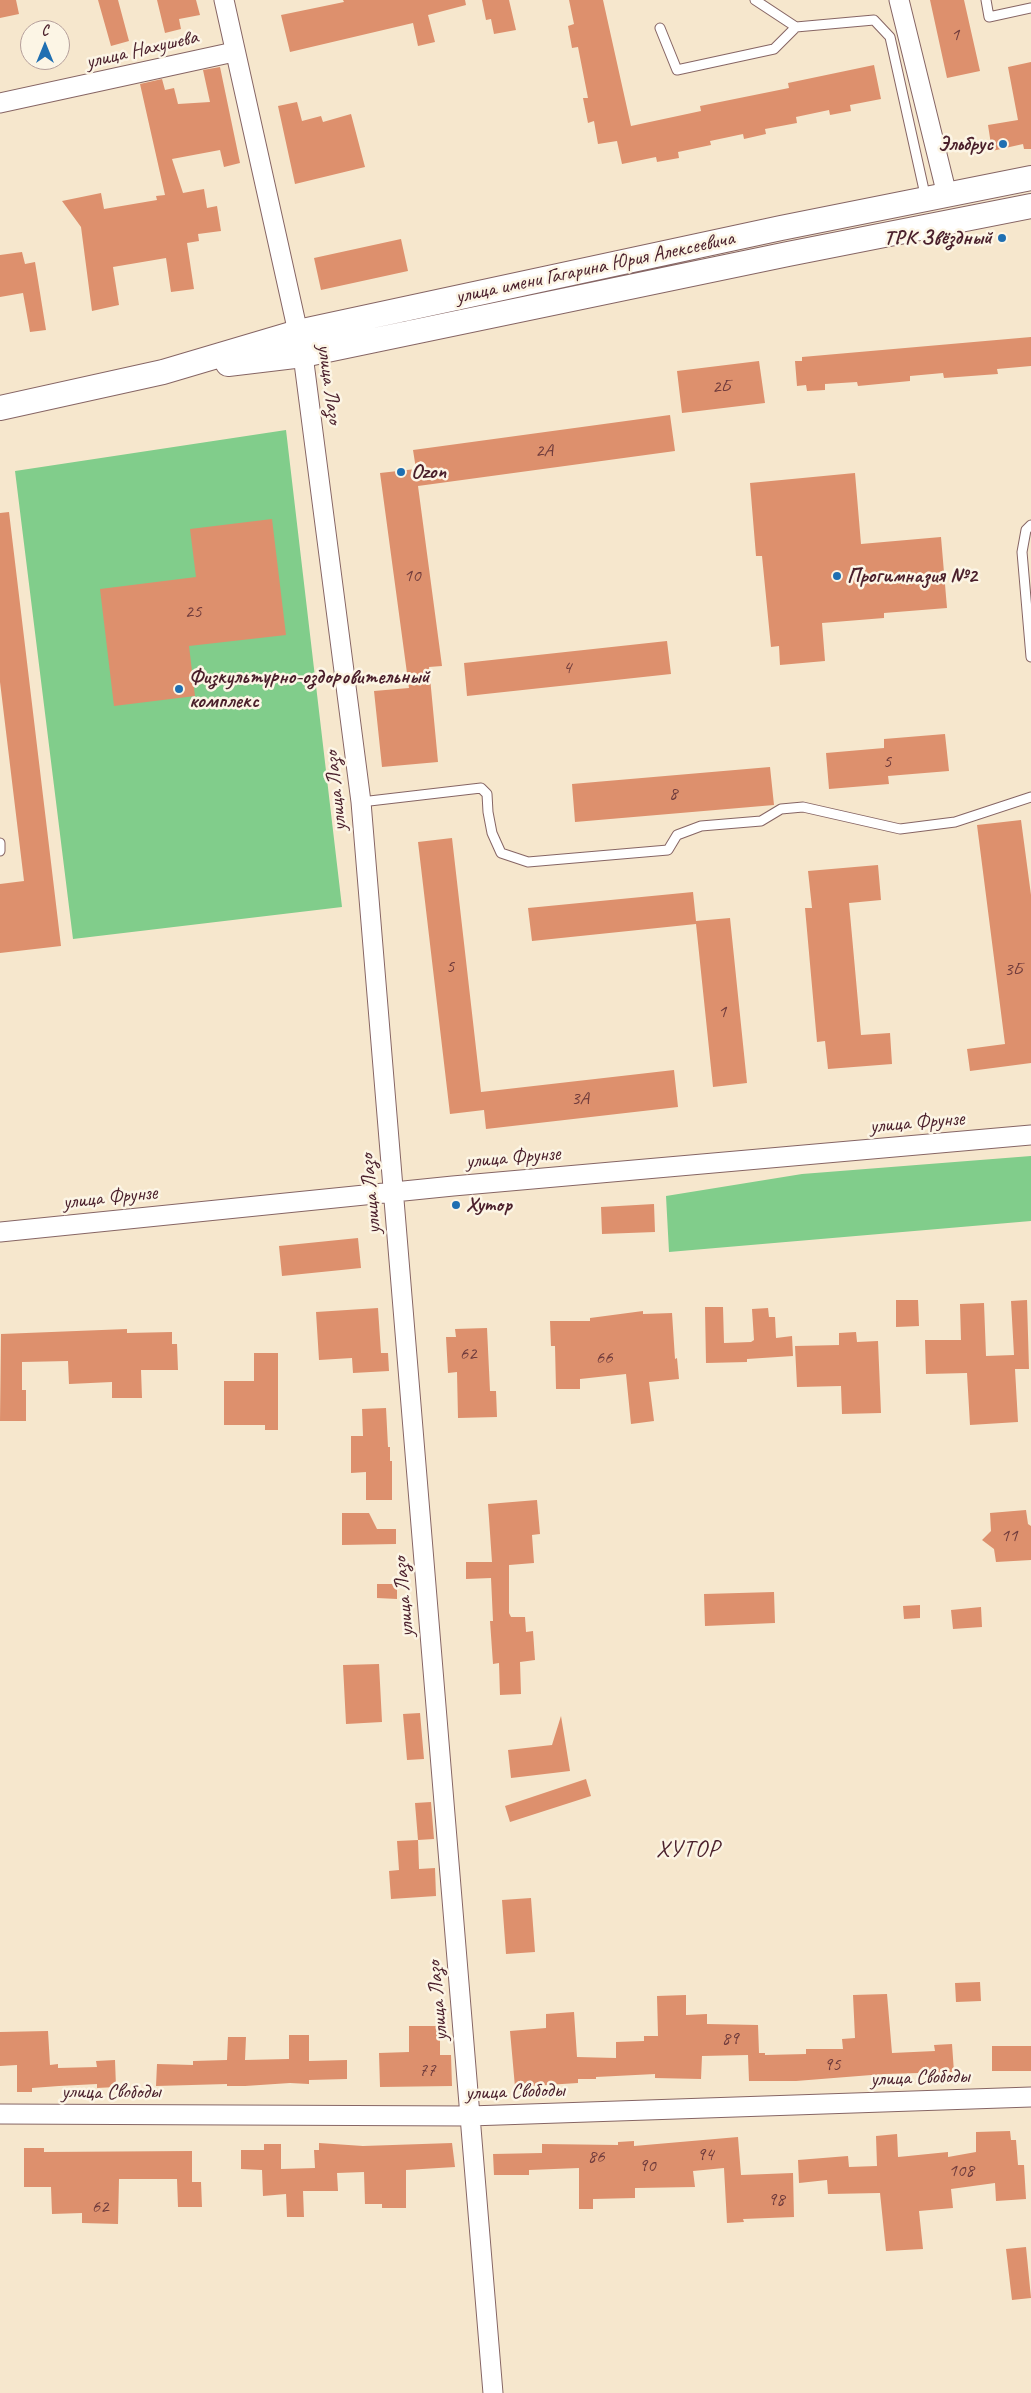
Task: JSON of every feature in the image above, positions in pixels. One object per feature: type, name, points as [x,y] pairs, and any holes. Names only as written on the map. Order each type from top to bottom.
[{"type":"street","name":"улица Лазо","points":[[224,0],[234,52],[304,355],[361,802],[493,2393]]},
{"type":"street","points":[[899,0],[937,197]]},
{"type":"street","name":"улица Нахушева","points":[[0,103],[234,52]]},
{"type":"street","name":"улица имени Гагарина Юрия Алексеевича","points":[[0,408],[163,372],[298,332],[1031,178]]},
{"type":"street","name":"улица имени Гагарина Юрия Алексеевича","points":[[163,372],[304,355],[788,254],[1031,206]]},
{"type":"street","name":"улица Фрунзе","points":[[0,1232],[1031,1135]]},
{"type":"street","name":"улица Свободы","points":[[0,2114],[470,2116],[1031,2097]]},
{"type":"lane","points":[[755,0],[796,27],[874,20],[890,37],[937,197]]},
{"type":"lane","points":[[986,0],[989,17],[1031,8]]},
{"type":"lane","points":[[660,28],[677,70],[774,49],[796,27]]},
{"type":"lane","points":[[1031,525],[1026,530],[1022,552],[1031,657]]},
{"type":"lane","points":[[361,802],[480,788],[487,794],[492,833],[501,853],[528,862],[668,850],[677,836],[701,826],[761,821],[781,809],[803,807],[900,829],[955,822],[1031,797]]},
{"type":"lane","points":[[0,843],[0,851]]},
{"type":"green space","name":"Физкультурно-оздоровительный комплекс","points":[[286,430],[342,907],[73,939],[15,471]]},
{"type":"green space","points":[[1031,1156],[1031,1221],[669,1252],[666,1196],[802,1174]]},
{"type":"building","points":[[0,0],[16,0],[19,14],[0,18]]},
{"type":"building","points":[[98,0],[118,0],[129,41],[111,46]]},
{"type":"building","points":[[157,0],[196,0],[200,15],[179,19],[181,29],[165,33]]},
{"type":"building","points":[[343,0],[465,0],[466,5],[428,15],[435,42],[418,46],[413,23],[290,52],[281,15],[344,2]]},
{"type":"building","points":[[482,0],[509,0],[516,30],[494,34],[491,19],[486,20]]},
{"type":"building","points":[[569,0],[603,0],[631,126],[701,111],[700,106],[789,88],[788,83],[874,65],[881,99],[850,105],[851,111],[830,115],[829,110],[796,117],[797,123],[765,129],[766,134],[744,139],[743,134],[710,141],[711,145],[678,152],[679,158],[657,162],[656,157],[622,164],[617,141],[598,144],[594,121],[588,123],[583,98],[588,98],[578,47],[572,48],[568,26],[574,24]]},
{"type":"building","points":[[930,0],[964,0],[980,71],[947,78]]},
{"type":"building","points":[[1031,62],[1031,149],[1024,149],[1023,144],[992,151],[988,125],[1018,120],[1008,67]]},
{"type":"building","points":[[220,67],[240,163],[224,167],[220,150],[172,159],[183,193],[204,189],[207,208],[217,206],[221,231],[198,234],[199,241],[187,243],[194,289],[171,292],[166,258],[113,267],[119,305],[92,311],[81,227],[62,201],[101,193],[104,209],[157,200],[156,196],[165,195],[140,84],[162,79],[165,90],[174,88],[178,104],[210,102],[203,70]]},
{"type":"building","points":[[297,102],[302,121],[321,116],[323,122],[351,114],[365,167],[295,184],[278,106]]},
{"type":"building","points":[[401,239],[408,271],[321,290],[314,258]]},
{"type":"building","points":[[22,252],[25,264],[35,262],[46,330],[30,332],[23,293],[0,297],[0,255]]},
{"type":"building","points":[[1031,337],[1031,366],[997,369],[998,374],[944,378],[943,373],[910,376],[910,381],[858,386],[857,382],[825,384],[825,390],[807,391],[806,385],[797,386],[795,361],[802,361],[802,357]]},
{"type":"building","points":[[759,361],[765,403],[682,413],[677,371]]},
{"type":"building","points":[[670,415],[675,451],[418,486],[442,666],[429,667],[438,762],[382,767],[374,691],[409,688],[380,473],[416,469],[413,450]]},
{"type":"building","points":[[855,473],[861,544],[941,537],[947,608],[884,613],[884,618],[822,623],[825,661],[780,665],[779,646],[771,647],[762,556],[756,556],[750,483]]},
{"type":"building","points":[[9,512],[61,946],[0,953],[0,884],[24,881],[0,682],[0,513]]},
{"type":"building","points":[[272,519],[286,635],[189,646],[195,696],[114,706],[100,589],[196,577],[190,529]]},
{"type":"building","points":[[667,641],[671,674],[467,696],[464,663]]},
{"type":"building","points":[[945,734],[949,771],[888,776],[889,784],[829,789],[826,753],[884,748],[884,739]]},
{"type":"building","points":[[770,767],[774,805],[575,822],[572,784]]},
{"type":"building","points":[[1021,820],[1031,895],[1031,1063],[970,1071],[967,1049],[1005,1044],[977,825]]},
{"type":"building","points":[[452,838],[481,1092],[674,1070],[678,1107],[486,1129],[484,1110],[450,1114],[418,842]]},
{"type":"building","points":[[878,865],[881,900],[849,903],[861,1035],[890,1033],[892,1064],[828,1069],[825,1041],[817,1042],[805,908],[812,908],[808,871]]},
{"type":"building","points":[[693,892],[696,921],[730,918],[747,1083],[713,1087],[696,924],[532,941],[528,908]]},
{"type":"building","points":[[654,1204],[655,1232],[602,1234],[601,1207]]},
{"type":"building","points":[[358,1238],[361,1268],[282,1276],[279,1246]]},
{"type":"building","points":[[896,1300],[918,1300],[919,1326],[896,1327]]},
{"type":"building","points":[[1027,1300],[1029,1369],[1015,1369],[1018,1422],[970,1425],[967,1373],[926,1374],[925,1340],[961,1340],[960,1304],[984,1303],[986,1356],[1014,1355],[1011,1301]]},
{"type":"building","points":[[705,1307],[723,1307],[724,1343],[751,1342],[754,1340],[752,1309],[768,1308],[769,1317],[775,1317],[776,1338],[792,1336],[793,1356],[747,1359],[747,1362],[706,1363]]},
{"type":"building","points":[[378,1308],[381,1353],[388,1353],[389,1371],[353,1373],[352,1358],[319,1360],[316,1312]]},
{"type":"building","points":[[643,1311],[643,1314],[672,1313],[675,1359],[677,1358],[679,1379],[649,1382],[654,1421],[631,1424],[626,1374],[580,1379],[580,1389],[556,1389],[555,1346],[551,1346],[550,1321],[590,1321],[590,1318]]},
{"type":"building","points":[[487,1328],[490,1391],[496,1391],[497,1417],[458,1418],[457,1372],[448,1373],[446,1337],[456,1337],[455,1329]]},
{"type":"building","points":[[127,1329],[127,1333],[172,1332],[172,1344],[177,1344],[178,1370],[141,1370],[142,1398],[112,1398],[112,1382],[69,1384],[68,1361],[22,1362],[22,1390],[26,1390],[26,1421],[0,1421],[1,1334]]},
{"type":"building","points":[[856,1332],[857,1342],[878,1341],[881,1413],[842,1414],[841,1386],[797,1387],[795,1346],[839,1345],[839,1333]]},
{"type":"building","points":[[254,1353],[278,1353],[278,1430],[265,1430],[265,1425],[224,1425],[224,1381],[254,1381]]},
{"type":"building","points":[[386,1408],[388,1447],[390,1447],[390,1461],[392,1461],[392,1500],[366,1500],[366,1472],[351,1473],[351,1436],[363,1436],[362,1409]]},
{"type":"building","points":[[537,1500],[540,1534],[532,1535],[534,1563],[509,1565],[509,1613],[511,1617],[525,1617],[526,1632],[533,1631],[535,1660],[520,1662],[521,1694],[500,1695],[499,1663],[493,1664],[490,1621],[493,1621],[491,1578],[466,1579],[466,1562],[492,1562],[488,1504]]},
{"type":"building","points":[[1026,1510],[1028,1524],[1031,1526],[1031,1560],[996,1562],[994,1549],[982,1540],[991,1531],[990,1513]]},
{"type":"building","points":[[342,1513],[369,1513],[377,1529],[396,1529],[396,1544],[342,1545]]},
{"type":"building","points":[[377,1584],[397,1584],[397,1599],[377,1598]]},
{"type":"building","points":[[774,1592],[775,1623],[705,1626],[704,1594]]},
{"type":"building","points":[[920,1605],[920,1618],[904,1619],[903,1606]]},
{"type":"building","points":[[981,1607],[982,1627],[953,1629],[951,1610]]},
{"type":"building","points":[[379,1664],[382,1722],[346,1724],[343,1665]]},
{"type":"building","points":[[420,1713],[424,1759],[407,1760],[403,1714]]},
{"type":"building","points":[[561,1716],[570,1771],[511,1778],[508,1750],[552,1745]]},
{"type":"building","points":[[586,1779],[591,1796],[510,1822],[505,1806]]},
{"type":"building","points":[[431,1802],[434,1839],[418,1840],[415,1803]]},
{"type":"building","points":[[418,1840],[419,1869],[435,1868],[436,1896],[391,1899],[389,1871],[399,1870],[397,1841]]},
{"type":"building","points":[[531,1898],[535,1952],[506,1954],[502,1900]]},
{"type":"building","points":[[980,1982],[981,2001],[956,2002],[955,1983]]},
{"type":"building","points":[[887,1994],[892,2053],[935,2051],[934,2045],[952,2044],[954,2072],[884,2074],[796,2081],[749,2081],[748,2055],[702,2056],[701,2079],[655,2078],[655,2074],[596,2077],[596,2079],[578,2079],[578,2083],[515,2087],[510,2031],[546,2028],[546,2014],[574,2012],[577,2057],[616,2058],[616,2042],[644,2041],[644,2036],[658,2036],[657,1996],[686,1995],[686,2015],[707,2014],[707,2024],[758,2025],[759,2053],[765,2053],[765,2055],[806,2054],[806,2049],[843,2049],[842,2039],[855,2038],[853,1995]]},
{"type":"building","points":[[409,2026],[440,2026],[440,2055],[451,2055],[452,2086],[380,2087],[379,2053],[409,2052]]},
{"type":"building","points":[[48,2031],[50,2065],[58,2064],[58,2068],[97,2067],[96,2061],[115,2060],[116,2087],[97,2088],[97,2084],[32,2088],[32,2092],[17,2092],[17,2065],[0,2066],[0,2032]]},
{"type":"building","points":[[289,2035],[309,2035],[309,2061],[347,2060],[347,2079],[309,2080],[309,2084],[156,2086],[157,2064],[193,2065],[193,2061],[227,2060],[228,2037],[246,2037],[245,2060],[289,2059]]},
{"type":"building","points":[[992,2046],[1031,2046],[1031,2071],[992,2071]]},
{"type":"building","points":[[1010,2131],[1011,2140],[1016,2140],[1018,2165],[1024,2165],[1026,2199],[996,2201],[995,2183],[951,2189],[953,2208],[919,2211],[923,2249],[886,2251],[880,2193],[828,2194],[827,2180],[799,2183],[798,2160],[848,2156],[849,2167],[877,2166],[876,2136],[897,2134],[898,2157],[948,2152],[948,2157],[976,2152],[976,2132]]},
{"type":"building","points":[[738,2137],[741,2175],[793,2173],[794,2217],[743,2219],[744,2222],[727,2223],[724,2168],[693,2171],[695,2187],[635,2188],[635,2198],[593,2199],[593,2209],[579,2209],[579,2168],[529,2170],[529,2175],[494,2175],[493,2154],[542,2153],[542,2144],[618,2145],[618,2142],[634,2141],[634,2146]]},
{"type":"building","points":[[319,2143],[363,2146],[452,2143],[455,2167],[406,2170],[406,2208],[382,2208],[382,2204],[365,2204],[364,2172],[337,2173],[338,2191],[303,2191],[304,2217],[287,2217],[286,2194],[263,2196],[262,2170],[241,2169],[241,2150],[264,2150],[264,2144],[281,2144],[281,2169],[315,2168],[314,2150],[319,2150]]},
{"type":"building","points":[[24,2148],[44,2148],[44,2152],[192,2151],[192,2182],[201,2182],[202,2207],[178,2207],[177,2179],[119,2179],[118,2224],[82,2223],[82,2213],[52,2214],[51,2187],[24,2187]]},
{"type":"building","points":[[1026,2247],[1031,2298],[1012,2300],[1006,2249]]},
{"type":"place","name":"Эльбрус","points":[[1003,144]]},
{"type":"place","name":"ТРК Звёздный","points":[[1002,238]]},
{"type":"place","name":"Ozon","points":[[401,472]]},
{"type":"place","name":"Прогимназия №2","points":[[837,576]]},
{"type":"place","name":"Физкультурно-оздоровительный комплекс","points":[[179,689]]},
{"type":"place","name":"Хутор","points":[[456,1205]]},
{"type":"district","name":"ХУТОР","points":[[688,1850]]}]
